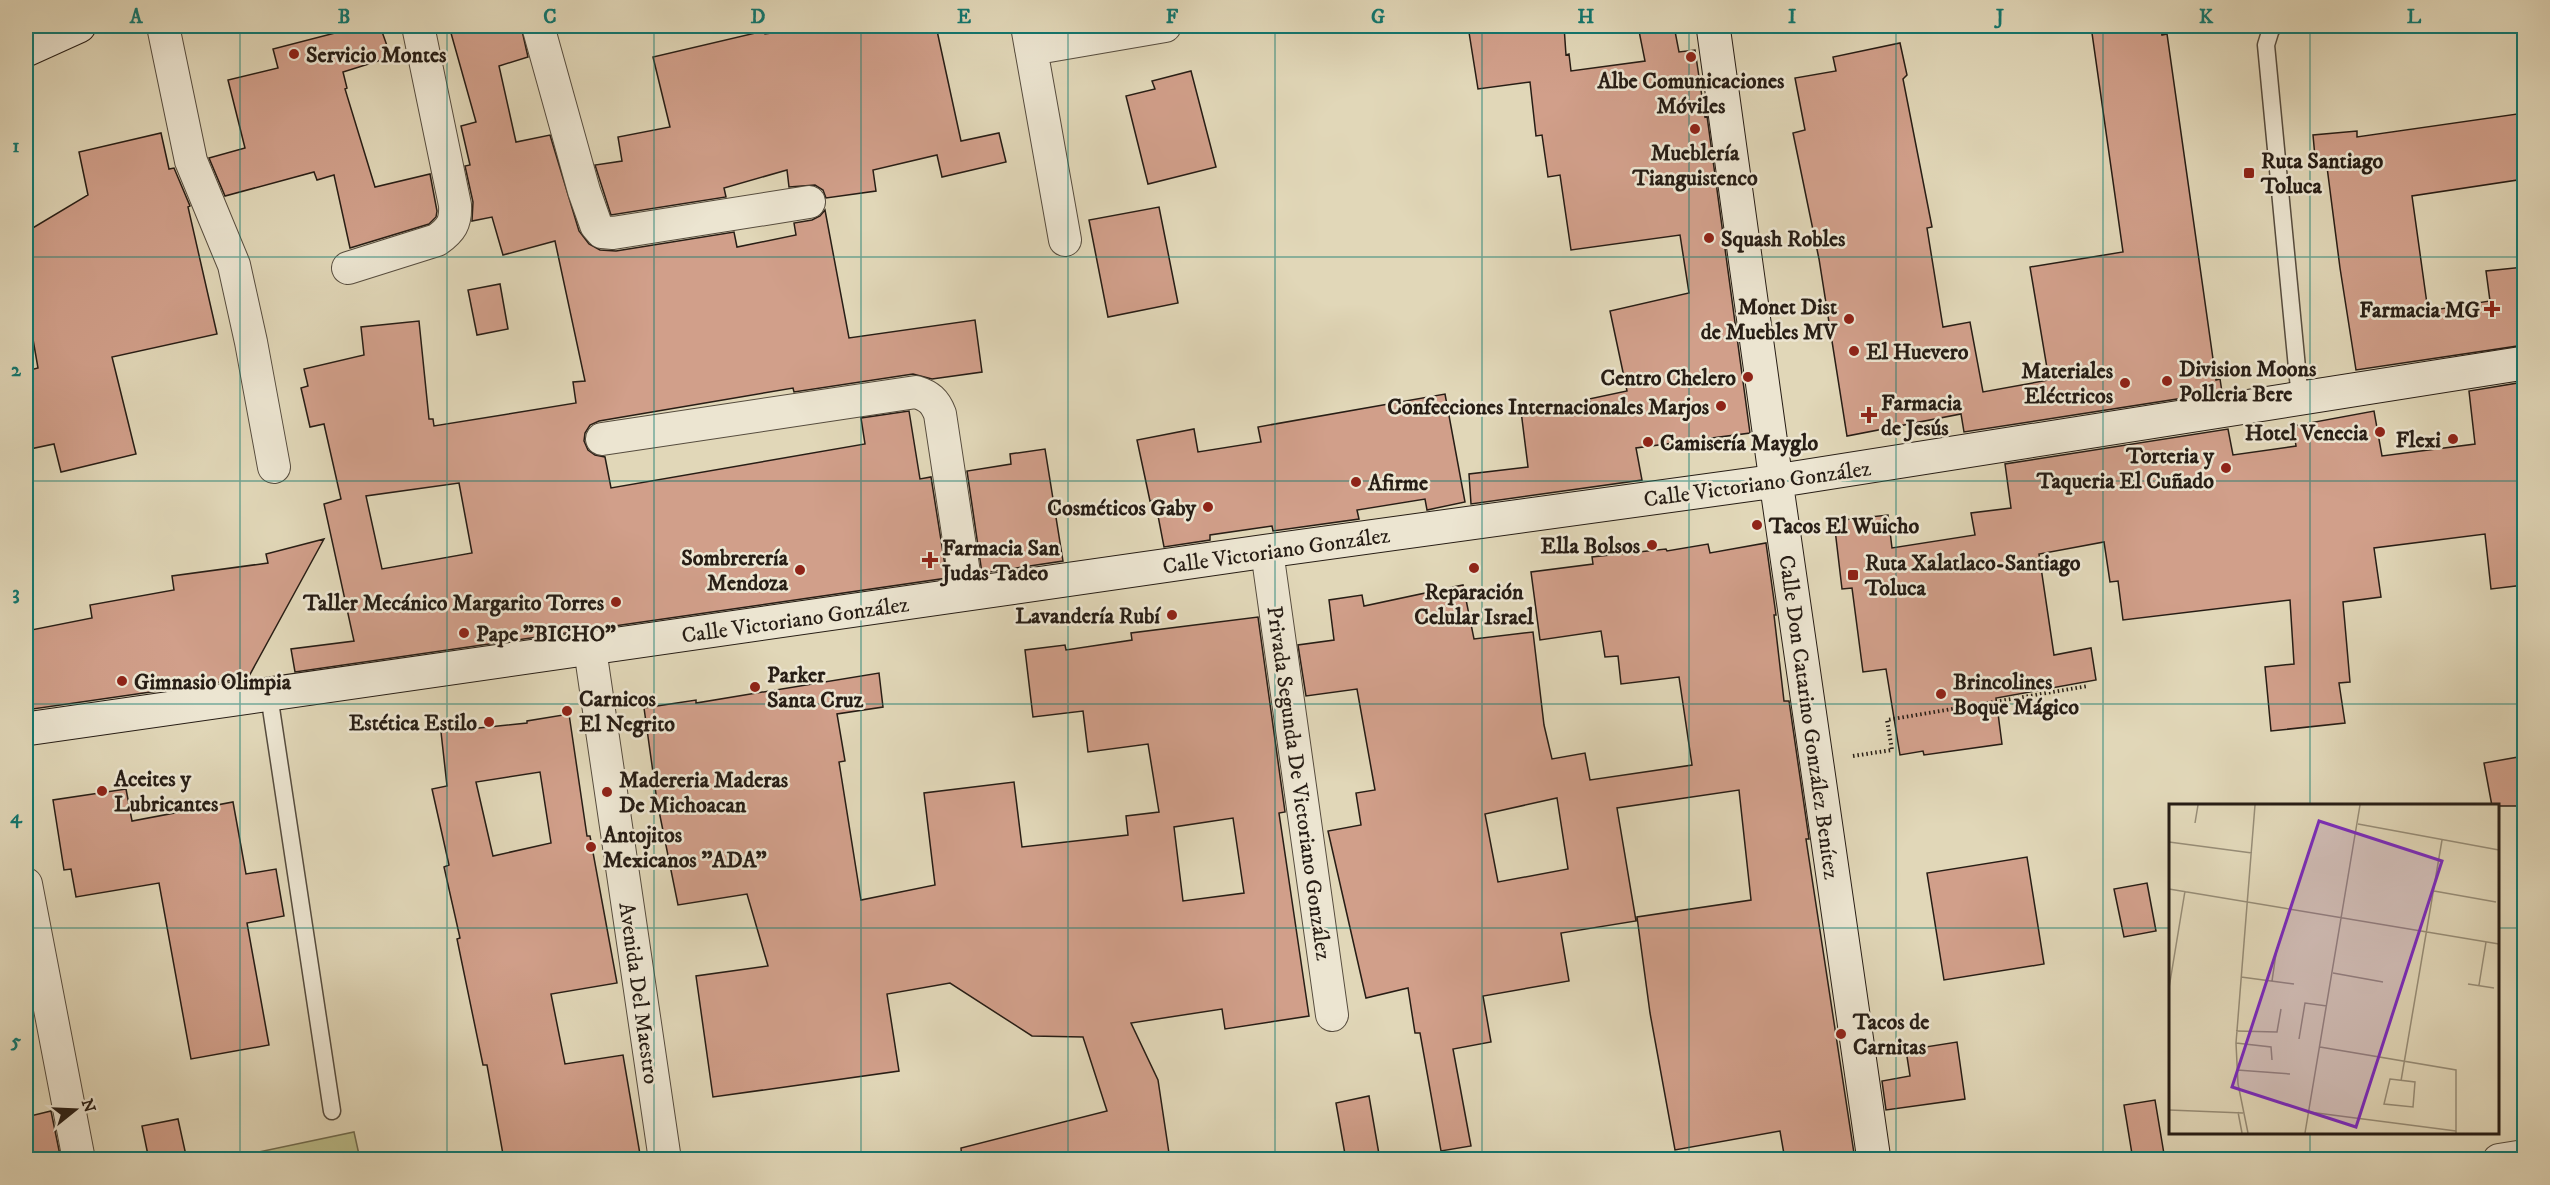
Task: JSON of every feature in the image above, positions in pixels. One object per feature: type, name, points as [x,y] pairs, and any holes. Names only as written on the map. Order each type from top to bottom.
[{"type":"main road","points":[[26,50],[79,26]]},
{"type":"main road","name":"Calle Don Catarino González Benítez","points":[[1713,26],[1874,1160]]},
{"type":"main road","name":"Calle Victoriano González","points":[[26,729],[967,593],[1776,481],[2524,363]]},
{"type":"street","points":[[163,26],[191,161],[234,265],[274,467]]},
{"type":"street","points":[[348,268],[437,240],[450,231],[455,219],[455,206],[418,26]]},
{"type":"street","points":[[538,26],[584,191],[596,225],[603,232],[613,233],[809,202]]},
{"type":"street","points":[[1065,240],[1029,37],[1165,26]]},
{"type":"street","points":[[602,439],[916,392],[929,396],[937,405],[940,414],[967,593]]},
{"type":"street","name":"Privada Segunda De Victoriano González","points":[[1267,551],[1332,1015]]},
{"type":"street","name":"Avenida Del Maestro","points":[[590,649],[665,1160]]},
{"type":"street","points":[[26,884],[79,1160]]},
{"type":"street","points":[[2499,1160],[2524,1156]]},
{"type":"lane","points":[[2275,26],[2271,30],[2266,45],[2300,399]]},
{"type":"lane","points":[[269,694],[332,1111]]},
{"type":"path","points":[[1816,761],[1892,750],[1887,720],[2088,686]]},
{"type":"green space","points":[[354,1132],[360,1159],[225,1159]]},
{"type":"building","points":[[362,26],[380,26],[391,57],[343,72],[347,88],[345,89],[375,187],[430,174],[437,211],[436,217],[429,224],[350,248],[334,175],[317,180],[314,172],[225,196],[209,158],[245,148],[228,80],[278,68],[273,49]]},
{"type":"building","points":[[449,26],[521,26],[528,57],[499,66],[516,142],[550,135],[579,231],[589,244],[600,250],[616,251],[734,232],[737,247],[796,235],[794,223],[812,220],[825,210],[849,338],[975,320],[982,372],[932,379],[913,374],[794,392],[793,388],[599,421],[590,425],[585,433],[584,441],[588,450],[595,455],[605,457],[611,488],[865,444],[861,418],[909,411],[920,479],[931,477],[947,578],[295,672],[291,649],[354,641],[324,504],[341,499],[324,424],[310,427],[301,388],[308,386],[304,369],[364,355],[361,327],[419,321],[429,419],[433,419],[434,426],[576,403],[573,382],[585,381],[555,241],[503,255],[492,217],[472,221],[473,202],[465,166],[470,165],[461,126],[476,122]],"holes":[[[459,483],[472,553],[382,569],[366,496]]]},
{"type":"building","points":[[821,26],[936,26],[961,141],[999,133],[1006,162],[942,177],[937,155],[873,170],[876,191],[826,198],[823,190],[815,185],[789,187],[787,170],[724,188],[726,197],[611,215],[595,165],[622,161],[618,137],[670,127],[653,57],[764,31],[765,34]]},
{"type":"building","points":[[1468,26],[1513,26],[1514,31],[1564,26],[1566,55],[1569,54],[1571,71],[1645,61],[1638,26],[1674,26],[1679,52],[1695,50],[1705,117],[1707,116],[1750,433],[1636,448],[1642,480],[1471,504],[1469,474],[1528,467],[1521,411],[1590,402],[1589,399],[1627,391],[1610,311],[1689,293],[1680,235],[1571,250],[1560,175],[1548,177],[1542,135],[1536,136],[1530,82],[1478,89]]},
{"type":"building","points":[[2091,26],[2160,26],[2162,35],[2167,34],[2216,380],[2220,379],[2222,392],[1964,432],[1961,414],[1847,436],[1819,259],[1793,133],[1805,130],[1795,78],[1836,71],[1833,57],[1900,43],[1907,75],[1903,79],[1932,227],[1927,228],[1943,327],[1970,322],[1983,392],[2049,380],[2030,267],[2123,252]]},
{"type":"building","points":[[1191,71],[1216,167],[1148,184],[1126,96],[1155,89],[1152,81]]},
{"type":"building","points":[[2524,113],[2524,179],[2412,196],[2428,311],[2490,301],[2486,271],[2524,267],[2524,345],[2356,370],[2327,167],[2316,168],[2313,135],[2357,131],[2357,137]]},
{"type":"building","points":[[161,133],[169,169],[174,168],[190,206],[188,207],[217,334],[112,357],[136,454],[61,472],[54,444],[30,449],[26,429],[26,371],[38,368],[26,299],[26,232],[88,195],[79,152]]},
{"type":"building","points":[[1159,207],[1178,303],[1108,317],[1089,220]]},
{"type":"building","points":[[500,284],[508,329],[477,335],[468,290]]},
{"type":"building","points":[[2524,382],[2524,585],[2491,589],[2485,534],[2374,548],[2381,597],[2343,602],[2350,682],[2339,683],[2345,723],[2271,731],[2265,667],[2294,664],[2290,600],[2123,620],[2118,581],[2110,582],[2104,542],[2039,554],[2054,655],[2091,648],[2096,680],[1996,698],[2002,744],[1924,755],[1923,751],[1900,755],[1886,669],[1863,672],[1852,588],[1842,589],[1834,521],[1888,515],[1892,548],[1975,535],[1971,513],[2011,508],[2005,464],[2228,429],[2233,455],[2296,446],[2293,426],[2374,411],[2382,456],[2475,444],[2469,391]]},
{"type":"building","points":[[1445,394],[1465,502],[1427,510],[1425,499],[1357,510],[1359,519],[1273,531],[1272,526],[1210,535],[1210,540],[1164,547],[1155,500],[1150,501],[1137,440],[1194,429],[1198,452],[1261,442],[1258,427]]},
{"type":"building","points":[[1045,449],[1063,561],[982,573],[967,471],[1011,464],[1010,454]]},
{"type":"building","points":[[324,539],[248,678],[26,710],[26,631],[92,618],[90,605],[174,590],[172,576],[268,563],[266,554]]},
{"type":"building","points":[[1766,543],[1784,701],[1789,701],[1809,839],[1806,839],[1855,1160],[1785,1160],[1780,1131],[1675,1150],[1650,1013],[1637,917],[1751,900],[1739,790],[1617,808],[1636,921],[1561,933],[1569,981],[1483,996],[1491,1042],[1453,1049],[1471,1146],[1441,1151],[1420,1033],[1415,1033],[1408,988],[1366,998],[1328,831],[1361,825],[1356,793],[1375,790],[1357,689],[1306,696],[1298,645],[1334,640],[1329,600],[1362,595],[1364,606],[1463,585],[1474,639],[1533,632],[1544,725],[1552,759],[1585,753],[1590,780],[1692,765],[1679,677],[1621,684],[1618,656],[1605,657],[1601,631],[1540,640],[1531,572],[1593,564],[1592,557],[1666,549],[1667,551],[1708,544],[1710,553]],"holes":[[[1557,798],[1568,869],[1498,882],[1485,814]]]},
{"type":"building","points":[[1258,617],[1285,812],[1279,813],[1309,1016],[1225,1029],[1222,1009],[1131,1023],[1158,1080],[1170,1160],[962,1160],[961,1148],[1107,1111],[1083,1037],[1032,1036],[950,983],[887,994],[899,1071],[713,1097],[696,976],[768,966],[747,894],[678,905],[657,801],[644,708],[696,700],[696,703],[879,673],[883,707],[837,714],[845,761],[839,762],[861,900],[935,885],[924,793],[1014,782],[1022,847],[1128,835],[1126,816],[1159,812],[1148,744],[1088,752],[1083,711],[1033,717],[1025,650],[1065,645],[1066,650],[1132,640],[1131,633]],"holes":[[[1233,818],[1244,893],[1183,901],[1174,827]]]},
{"type":"building","points":[[569,714],[587,836],[590,836],[617,983],[551,994],[565,1064],[623,1055],[641,1160],[504,1160],[487,1065],[483,1065],[457,939],[460,938],[444,867],[449,865],[432,789],[447,786],[441,732],[527,723],[527,721]],"holes":[[[540,772],[551,843],[493,856],[476,782]]]},
{"type":"building","points":[[2524,756],[2524,806],[2492,804],[2484,763]]},
{"type":"building","points":[[126,789],[132,821],[233,802],[246,874],[276,869],[284,916],[247,923],[269,1045],[191,1059],[159,883],[76,897],[71,869],[64,870],[53,800]]},
{"type":"building","points":[[2027,857],[2044,964],[1944,980],[1927,873]]},
{"type":"building","points":[[2147,883],[2156,931],[2124,937],[2114,889]]},
{"type":"building","points":[[1957,1042],[1965,1099],[1886,1110],[1882,1081],[1910,1076],[1906,1050]]},
{"type":"building","points":[[1369,1096],[1380,1160],[1346,1160],[1336,1103]]},
{"type":"building","points":[[2155,1100],[2165,1160],[2133,1160],[2124,1105]]},
{"type":"building","points":[[51,1111],[61,1160],[26,1160],[26,1117]]},
{"type":"building","points":[[178,1119],[187,1160],[149,1160],[142,1126]]},
{"type":"place","name":"Servicio Montes","points":[[294,54]]},
{"type":"place","name":"Albe Comunicaciones Móviles","points":[[1691,57]]},
{"type":"place","name":"Mueblería Tianguistenco","points":[[1695,129]]},
{"type":"place","name":"Ruta Santiago Toluca","points":[[2249,173]]},
{"type":"place","name":"Squash Robles","points":[[1709,238]]},
{"type":"place","name":"Farmacia MG","points":[[2492,309]]},
{"type":"place","name":"Monet Dist de Muebles MV","points":[[1849,319]]},
{"type":"place","name":"El Huevero","points":[[1854,351]]},
{"type":"place","name":"Centro Chelero","points":[[1748,377]]},
{"type":"place","name":"Division Moons Polleria Bere","points":[[2167,381]]},
{"type":"place","name":"Materiales Eléctricos","points":[[2125,383]]},
{"type":"place","name":"Confecciones Internacionales Marjos","points":[[1721,406]]},
{"type":"place","name":"Farmacia de Jesús","points":[[1869,415]]},
{"type":"place","name":"Hotel Venecia","points":[[2380,432]]},
{"type":"place","name":"Flexi","points":[[2453,439]]},
{"type":"place","name":"Camisería Mayglo","points":[[1648,442]]},
{"type":"place","name":"Torteria y Taqueria El Cuñado","points":[[2226,468]]},
{"type":"place","name":"Afirme","points":[[1356,482]]},
{"type":"place","name":"Cosméticos Gaby","points":[[1208,507]]},
{"type":"place","name":"Tacos El Wuicho","points":[[1757,525]]},
{"type":"place","name":"Ella Bolsos","points":[[1652,545]]},
{"type":"place","name":"Farmacia San Judas Tadeo","points":[[930,560]]},
{"type":"place","name":"Reparación Celular Israel","points":[[1474,568]]},
{"type":"place","name":"Sombrerería Mendoza","points":[[800,570]]},
{"type":"place","name":"Ruta Xalatlaco-Santiago Toluca","points":[[1853,575]]},
{"type":"place","name":"Taller Mecánico Margarito Torres","points":[[616,602]]},
{"type":"place","name":"Lavandería Rubí","points":[[1172,615]]},
{"type":"place","name":"Pape \"BICHO\"","points":[[464,633]]},
{"type":"place","name":"Gimnasio Olimpia","points":[[122,681]]},
{"type":"place","name":"Parker Santa Cruz","points":[[755,687]]},
{"type":"place","name":"Brincolines Boque Mágico","points":[[1941,694]]},
{"type":"place","name":"Carnicos El Negrito","points":[[567,711]]},
{"type":"place","name":"Estética Estilo","points":[[489,722]]},
{"type":"place","name":"Aceites y Lubricantes","points":[[102,791]]},
{"type":"place","name":"Madereria Maderas De Michoacan","points":[[607,792]]},
{"type":"place","name":"Antojitos Mexicanos \"ADA\"","points":[[591,847]]},
{"type":"place","name":"Tacos de Carnitas","points":[[1841,1034]]}]
